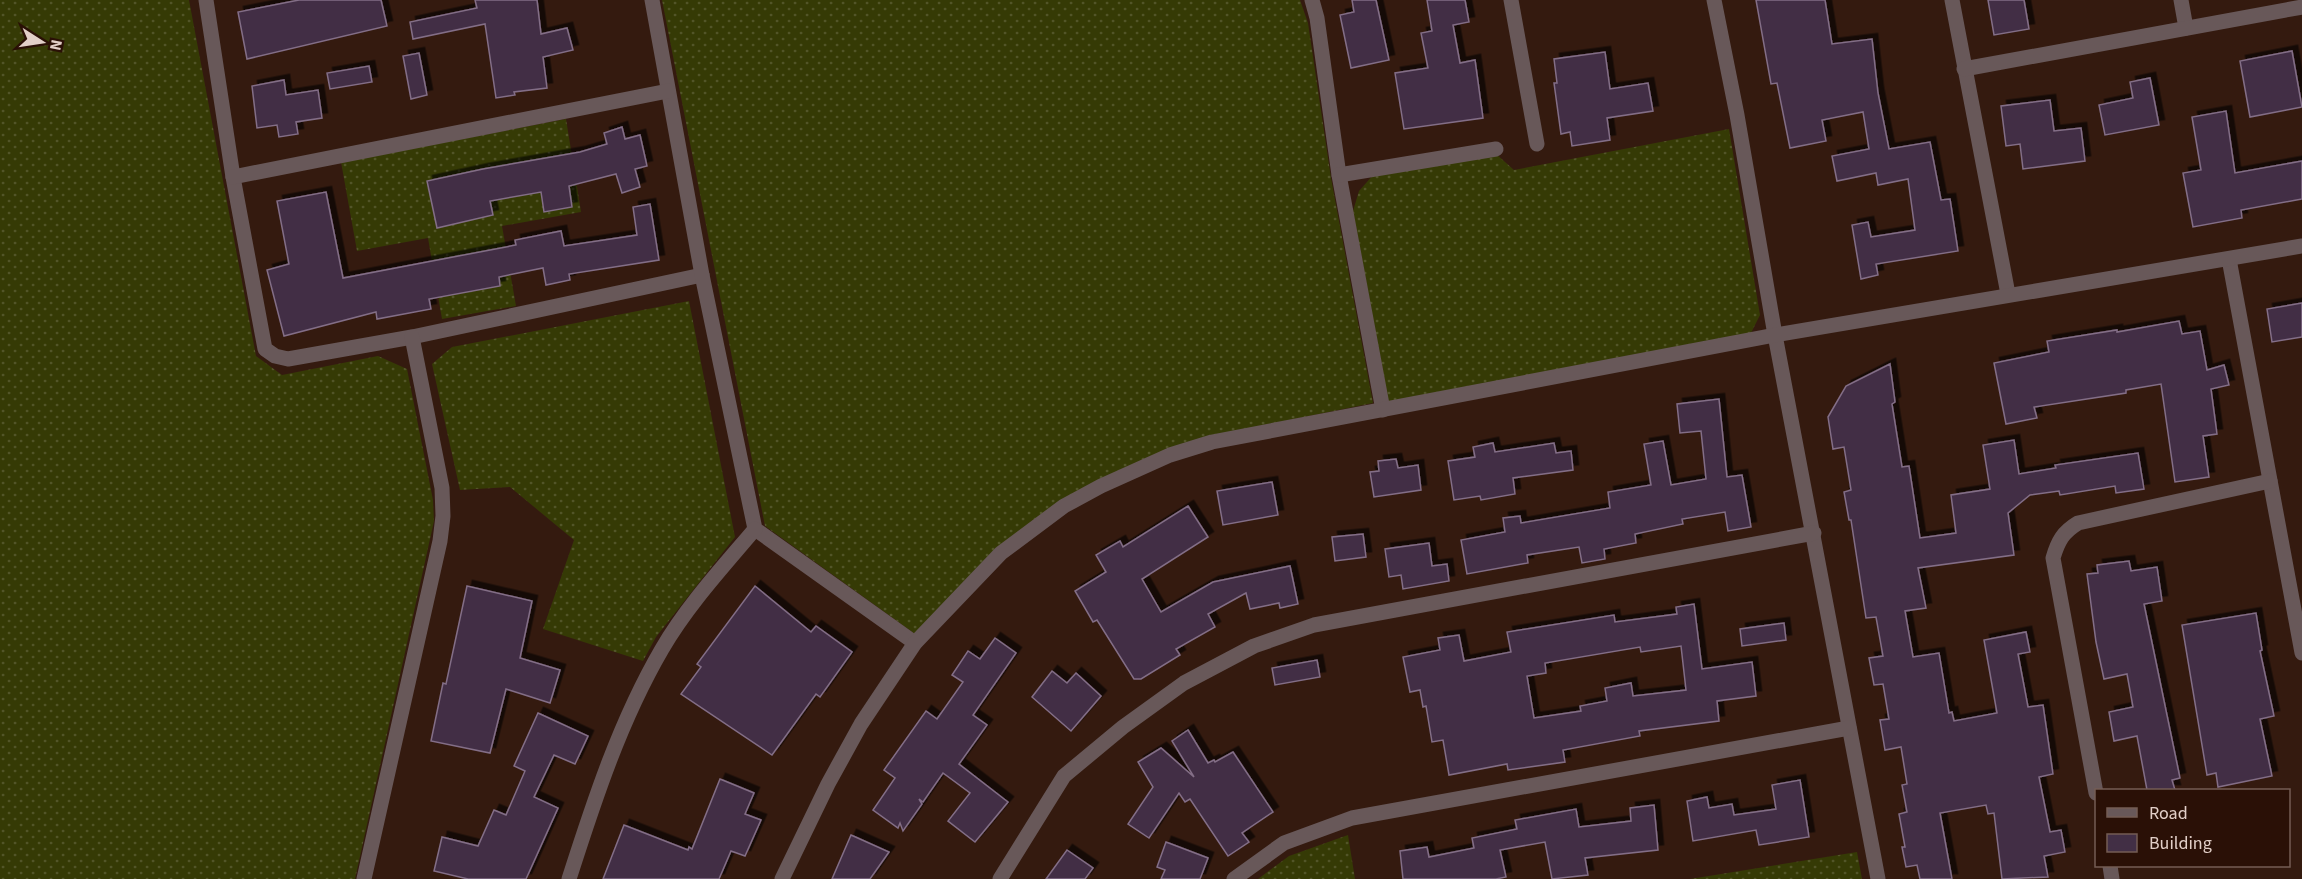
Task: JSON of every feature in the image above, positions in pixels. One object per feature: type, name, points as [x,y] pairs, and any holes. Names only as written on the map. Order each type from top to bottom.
[{"type":"street","points":[[206,0],[233,177],[266,349],[275,356],[288,359],[412,337],[702,275]]},
{"type":"street","points":[[652,0],[702,275],[754,530],[915,643]]},
{"type":"street","points":[[1312,0],[1317,18],[1339,175],[1383,410]]},
{"type":"street","points":[[1511,0],[1537,144]]},
{"type":"street","points":[[1714,0],[1878,879]]},
{"type":"street","points":[[1952,0],[2008,294]]},
{"type":"street","points":[[2181,0],[2186,28]]},
{"type":"street","points":[[1964,69],[2302,7]]},
{"type":"street","points":[[233,177],[668,91]]},
{"type":"street","points":[[1339,175],[1496,149]]},
{"type":"street","points":[[782,879],[818,804],[861,724],[915,643],[1001,554],[1064,506],[1101,486],[1170,455],[1212,441],[1775,334],[2302,246]]},
{"type":"street","points":[[2229,259],[2302,653]]},
{"type":"street","points":[[364,879],[443,516],[442,488],[412,337]]},
{"type":"street","points":[[2096,789],[2053,558],[2057,544],[2066,530],[2078,523],[2270,481]]},
{"type":"street","points":[[569,879],[596,795],[638,692],[687,611],[754,530]]},
{"type":"street","points":[[1000,879],[1064,777],[1123,727],[1185,683],[1254,646],[1314,625],[1814,533]]},
{"type":"street","points":[[1234,879],[1284,843],[1352,818],[1849,728]]},
{"type":"green space","points":[[0,0],[189,0],[256,356],[282,375],[378,356],[407,369],[433,500],[434,521],[355,879],[0,879]]},
{"type":"green space","points":[[662,0],[1300,0],[1308,23],[1331,178],[1373,403],[1211,436],[1061,502],[915,634],[765,526]]},
{"type":"green space","points":[[566,119],[581,212],[502,226],[516,306],[442,319],[428,238],[357,251],[341,162]]},
{"type":"green space","points":[[1729,129],[1760,315],[1751,333],[1389,404],[1353,211],[1359,191],[1374,174],[1495,153],[1514,170]]},
{"type":"green space","points":[[689,301],[735,537],[656,637],[643,661],[543,629],[574,540],[510,487],[460,490],[432,364],[452,347]]},
{"type":"green space","points":[[1348,835],[1355,879],[1258,879],[1289,856]]},
{"type":"green space","points":[[1857,852],[1862,879],[1690,879]]},
{"type":"building","points":[[299,0],[381,0],[387,26],[247,59],[238,12]]},
{"type":"building","points":[[475,0],[537,0],[541,34],[567,28],[573,50],[543,57],[547,88],[514,92],[515,95],[496,98],[485,24],[413,39],[410,22],[477,8]]},
{"type":"building","points":[[1352,0],[1376,0],[1389,60],[1351,68],[1340,15],[1354,12]]},
{"type":"building","points":[[1427,0],[1465,0],[1469,22],[1453,25],[1460,63],[1475,60],[1483,118],[1404,129],[1395,73],[1428,68],[1421,33],[1432,31]]},
{"type":"building","points":[[1756,0],[1825,0],[1832,44],[1872,39],[1878,93],[1889,149],[1930,142],[1941,200],[1950,199],[1958,251],[1876,264],[1878,275],[1861,279],[1852,225],[1868,222],[1871,237],[1915,230],[1908,179],[1878,185],[1876,173],[1837,181],[1832,156],[1869,149],[1863,112],[1822,120],[1826,141],[1790,148],[1777,83],[1771,84]]},
{"type":"building","points":[[1988,0],[2024,0],[2029,29],[1994,35]]},
{"type":"building","points":[[2292,51],[2302,107],[2250,117],[2240,61]]},
{"type":"building","points":[[1605,52],[1610,89],[1648,83],[1653,111],[1607,118],[1610,140],[1572,146],[1570,132],[1561,134],[1554,83],[1557,83],[1554,59]]},
{"type":"building","points":[[419,53],[427,95],[411,99],[403,56]]},
{"type":"building","points":[[369,66],[372,82],[330,89],[327,73]]},
{"type":"building","points":[[2150,78],[2159,125],[2105,135],[2099,105],[2133,98],[2130,82]]},
{"type":"building","points":[[284,80],[286,95],[318,90],[322,118],[296,122],[298,134],[279,137],[277,125],[257,128],[252,86]]},
{"type":"building","points":[[2050,100],[2054,131],[2081,128],[2085,161],[2023,169],[2020,144],[2006,146],[2001,106]]},
{"type":"building","points":[[2226,111],[2235,173],[2302,161],[2302,199],[2241,210],[2242,218],[2193,227],[2183,173],[2201,170],[2192,117]]},
{"type":"building","points":[[622,127],[625,139],[640,135],[647,166],[635,169],[640,187],[622,193],[616,174],[569,186],[572,207],[544,212],[541,192],[490,201],[493,215],[437,228],[427,181],[580,152],[607,144],[604,133]]},
{"type":"building","points":[[326,192],[343,278],[516,245],[515,240],[561,231],[564,246],[637,235],[633,207],[650,204],[659,260],[569,274],[570,280],[546,285],[543,268],[499,277],[500,286],[429,299],[431,309],[377,319],[376,312],[284,336],[267,270],[289,264],[277,201]]},
{"type":"building","points":[[2302,303],[2302,337],[2272,342],[2267,309]]},
{"type":"building","points":[[2179,321],[2182,334],[2200,331],[2207,370],[2224,365],[2229,385],[2211,389],[2217,434],[2203,436],[2209,477],[2175,482],[2161,384],[2126,390],[2126,393],[2034,407],[2037,418],[2006,424],[1994,363],[2049,352],[2047,341]]},
{"type":"building","points":[[1890,364],[1895,402],[1892,404],[1902,467],[1909,466],[1920,538],[1956,533],[1951,495],[1990,489],[1983,445],[2014,440],[2019,474],[2056,468],[2055,465],[2138,453],[2144,489],[2116,493],[2115,486],[2060,495],[2059,491],[2030,495],[2008,513],[2014,555],[1918,568],[1926,608],[1905,611],[1913,657],[1939,653],[1949,713],[1952,712],[1954,721],[1997,713],[1984,640],[2026,632],[2030,652],[2018,654],[2028,707],[2043,705],[2053,774],[2039,777],[2050,832],[2061,830],[2065,852],[2044,856],[2048,877],[2002,879],[1994,813],[1988,814],[1986,805],[1940,813],[1952,879],[1920,879],[1917,865],[1906,867],[1899,814],[1907,812],[1902,785],[1907,784],[1901,747],[1885,750],[1880,720],[1889,719],[1883,684],[1874,685],[1869,658],[1883,656],[1876,617],[1866,618],[1851,520],[1849,520],[1844,492],[1851,490],[1844,447],[1833,449],[1828,417],[1846,386]]},
{"type":"building","points":[[1719,399],[1727,477],[1742,475],[1751,527],[1728,531],[1725,512],[1682,519],[1683,524],[1635,534],[1636,543],[1604,549],[1605,559],[1582,563],[1579,547],[1527,555],[1528,563],[1467,574],[1461,540],[1505,532],[1503,518],[1520,516],[1521,523],[1610,508],[1608,492],[1651,485],[1644,444],[1663,441],[1671,485],[1706,479],[1701,431],[1680,433],[1677,404]]},
{"type":"building","points":[[1493,443],[1495,452],[1554,443],[1556,453],[1571,451],[1573,470],[1513,478],[1515,494],[1481,500],[1480,496],[1454,500],[1448,461],[1475,457],[1473,447]]},
{"type":"building","points":[[1396,459],[1398,468],[1418,465],[1421,490],[1374,497],[1370,472],[1379,471],[1378,461]]},
{"type":"building","points":[[1272,482],[1278,515],[1223,525],[1217,491]]},
{"type":"building","points":[[1188,506],[1208,537],[1142,579],[1161,612],[1213,582],[1290,566],[1298,604],[1280,608],[1279,603],[1250,609],[1246,593],[1208,614],[1215,627],[1176,649],[1180,655],[1141,679],[1134,679],[1097,620],[1093,622],[1075,591],[1106,572],[1096,555],[1120,541],[1123,547]]},
{"type":"building","points":[[1363,534],[1366,557],[1335,561],[1332,537]]},
{"type":"building","points":[[1429,543],[1432,566],[1447,564],[1449,581],[1403,589],[1401,575],[1389,577],[1385,549]]},
{"type":"building","points":[[2129,561],[2131,571],[2157,567],[2162,601],[2144,604],[2180,778],[2172,780],[2175,789],[2147,789],[2137,736],[2114,741],[2109,712],[2133,707],[2127,674],[2104,679],[2096,642],[2087,574],[2098,573],[2097,565]]},
{"type":"building","points":[[467,586],[532,601],[520,658],[560,670],[550,703],[506,689],[490,753],[431,741]]},
{"type":"building","points":[[755,586],[811,632],[816,626],[852,652],[820,697],[816,694],[772,755],[681,694],[701,667],[697,664]]},
{"type":"building","points":[[1694,604],[1702,669],[1752,662],[1756,696],[1717,701],[1719,721],[1639,731],[1640,736],[1563,750],[1565,762],[1508,770],[1507,764],[1449,775],[1443,740],[1432,742],[1426,706],[1423,707],[1420,690],[1410,692],[1403,657],[1440,650],[1438,638],[1459,635],[1464,661],[1511,652],[1507,632],[1614,615],[1615,622],[1677,614],[1676,607]],"holes":[[[1681,646],[1686,690],[1633,696],[1631,683],[1605,688],[1607,701],[1580,706],[1581,711],[1534,718],[1527,676],[1546,673],[1545,663],[1640,647],[1641,652]]]},
{"type":"building","points":[[2256,613],[2262,650],[2260,651],[2274,716],[2260,719],[2272,776],[2218,787],[2216,773],[2207,775],[2182,625]]},
{"type":"building","points":[[1784,623],[1786,640],[1742,646],[1740,629]]},
{"type":"building","points":[[995,638],[1016,653],[973,715],[987,725],[959,764],[1008,802],[975,842],[948,821],[970,793],[943,773],[923,802],[919,799],[922,804],[903,831],[900,823],[898,828],[873,810],[895,778],[884,770],[926,711],[937,719],[963,682],[952,675],[968,651],[980,659]]},
{"type":"building","points":[[1317,660],[1320,677],[1275,685],[1272,668]]},
{"type":"building","points":[[1052,671],[1067,683],[1076,673],[1101,696],[1071,731],[1032,697]]},
{"type":"building","points":[[538,713],[588,736],[575,764],[554,755],[534,797],[558,808],[526,879],[468,879],[434,871],[442,837],[478,846],[494,810],[506,815],[525,771],[514,766]]},
{"type":"building","points":[[1188,730],[1208,763],[1214,760],[1215,762],[1233,752],[1273,812],[1242,833],[1249,842],[1228,856],[1190,799],[1185,802],[1179,793],[1149,838],[1128,824],[1153,787],[1138,762],[1161,748],[1194,777],[1172,741]]},
{"type":"building","points":[[720,779],[754,793],[745,814],[761,820],[745,856],[731,851],[719,879],[603,879],[624,825],[688,850],[689,847],[692,849]]},
{"type":"building","points":[[1800,780],[1809,837],[1759,845],[1756,830],[1693,841],[1687,801],[1707,797],[1709,808],[1732,804],[1734,815],[1776,809],[1772,785]]},
{"type":"building","points":[[1654,805],[1658,850],[1585,858],[1588,875],[1552,879],[1545,842],[1500,850],[1506,877],[1496,879],[1403,879],[1400,851],[1427,847],[1429,857],[1474,848],[1472,838],[1517,829],[1515,820],[1576,809],[1579,827],[1631,821],[1630,808]]},
{"type":"building","points":[[851,835],[889,852],[870,879],[832,879]]},
{"type":"building","points":[[1166,842],[1208,858],[1200,879],[1161,879],[1165,870],[1157,867]]},
{"type":"building","points":[[1067,850],[1093,868],[1085,879],[1046,879]]}]
